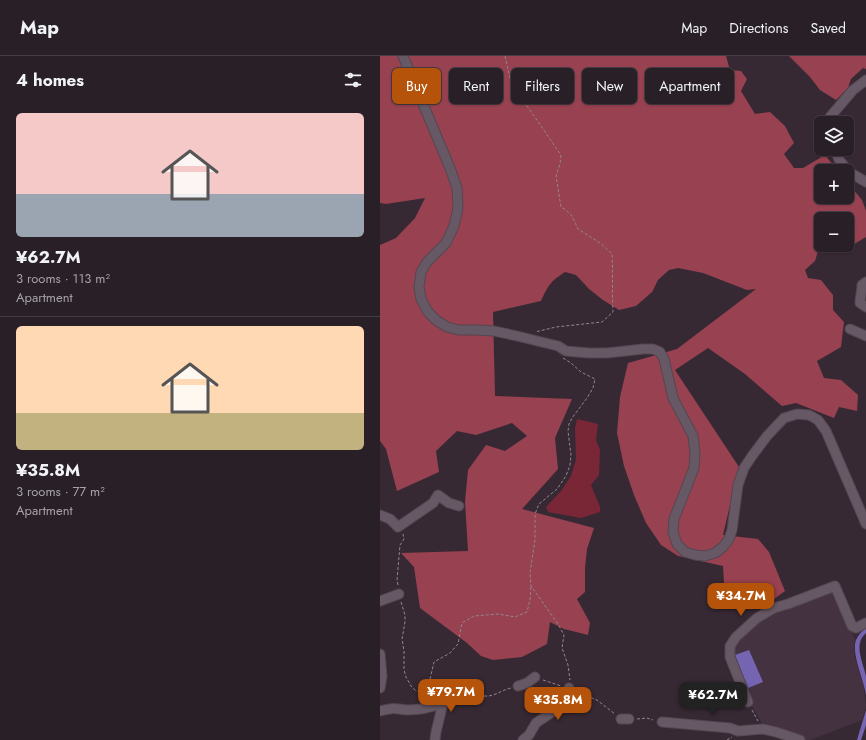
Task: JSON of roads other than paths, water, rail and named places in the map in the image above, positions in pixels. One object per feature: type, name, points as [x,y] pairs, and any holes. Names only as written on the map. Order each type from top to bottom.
[{"type":"street","points":[[403,56],[457,188],[458,208],[454,226],[446,243],[427,262],[420,272],[419,287],[421,299],[428,312],[436,320],[447,327],[459,330],[494,331],[558,346],[566,351],[607,353],[653,349],[660,352],[664,359],[673,398],[693,436],[695,453],[694,468],[674,519],[673,532],[677,544],[685,552],[705,556],[715,553],[723,547],[729,539],[732,530],[738,485],[744,468],[776,426],[784,418],[797,414],[809,415],[818,420],[826,431],[866,524]]},
{"type":"street","points":[[831,116],[853,90],[866,80]]},
{"type":"street","points":[[838,156],[848,172],[866,182]]},
{"type":"street","points":[[866,282],[862,285],[860,303],[866,307]]},
{"type":"street","points":[[850,330],[866,336]]},
{"type":"street","points":[[380,515],[390,519],[398,527],[433,503],[438,495],[448,503],[459,506]]},
{"type":"street","points":[[748,702],[730,657],[730,646],[736,637],[757,618],[774,608],[835,586],[852,626],[856,628],[866,623]]},
{"type":"street","points":[[380,601],[399,594]]},
{"type":"street","points":[[380,654],[382,676],[380,688]]},
{"type":"street","points":[[518,686],[535,677]]},
{"type":"street","points":[[523,740],[529,735],[536,723],[560,706],[567,699],[570,688]]},
{"type":"street","points":[[380,711],[393,708],[408,710],[427,708],[456,697],[475,696]]},
{"type":"street","points":[[435,740],[443,703]]},
{"type":"street","points":[[662,722],[730,728],[738,731],[764,729],[800,740]]}]
